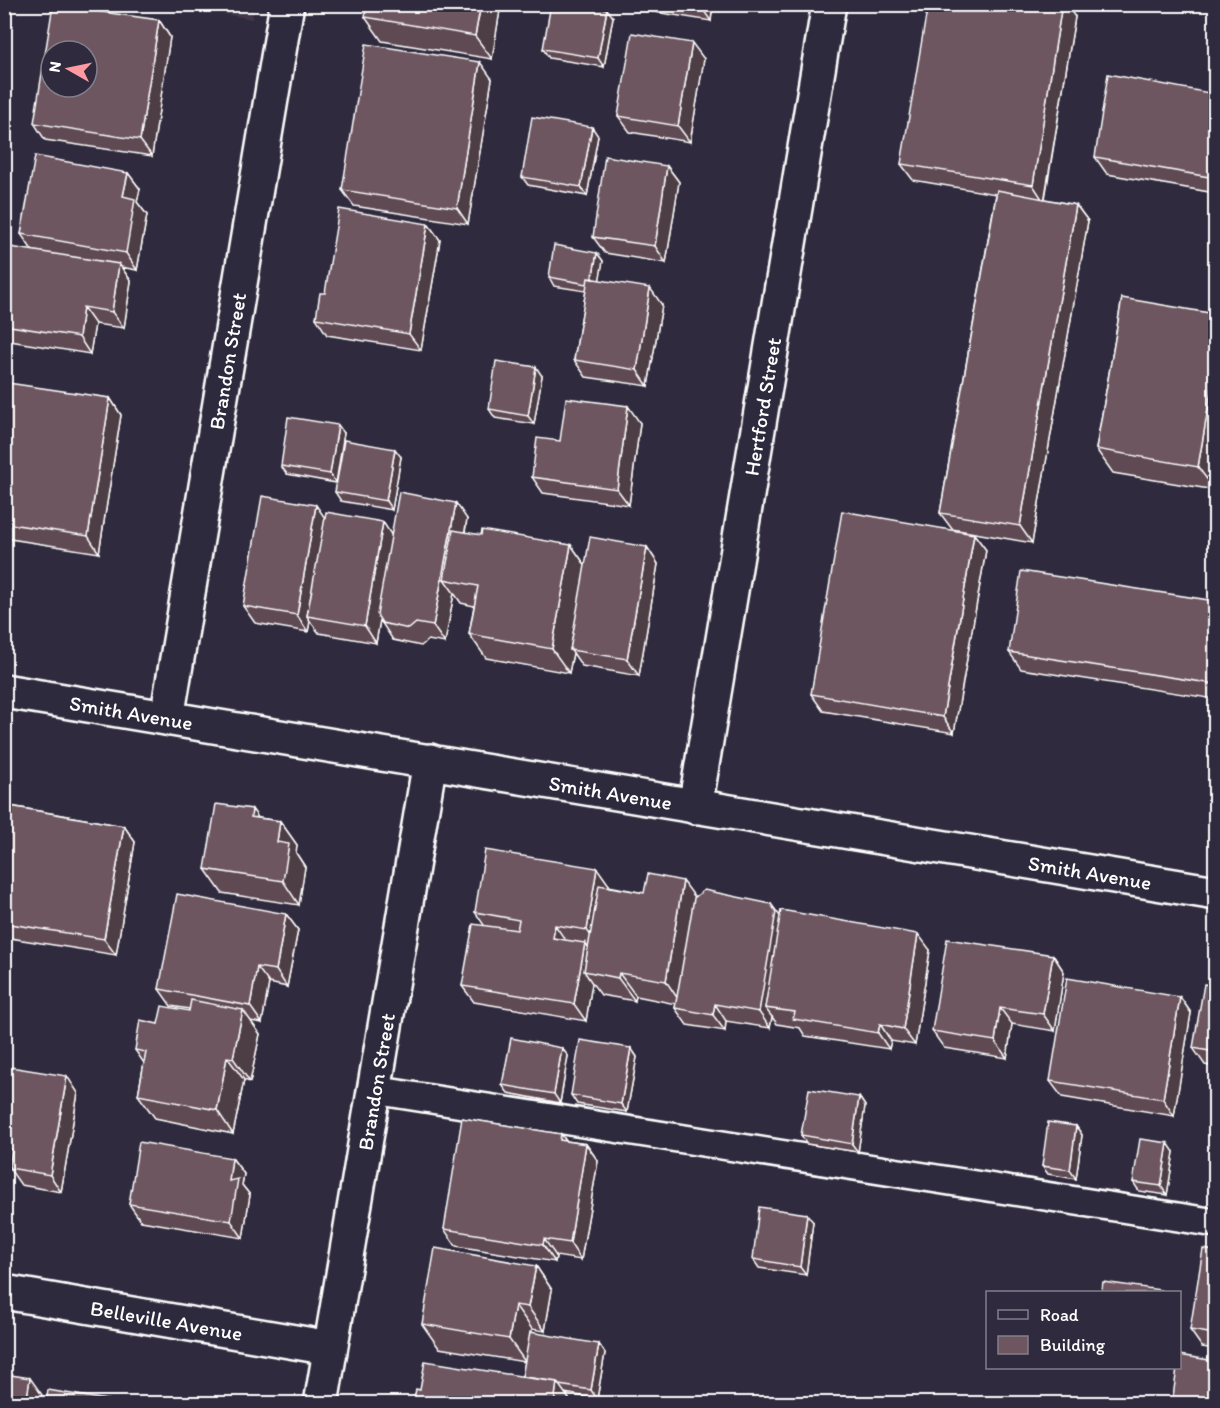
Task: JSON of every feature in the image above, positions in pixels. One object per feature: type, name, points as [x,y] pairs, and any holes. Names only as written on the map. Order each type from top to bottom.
[{"type":"street","name":"Brandon Street","points":[[167,718],[287,4]]},
{"type":"street","name":"Hertford Street","points":[[695,807],[829,4]]},
{"type":"street","name":"Smith Avenue","points":[[4,691],[1215,893]]},
{"type":"street","name":"Brandon Street","points":[[321,1404],[430,761]]},
{"type":"street","name":"Belleville Avenue","points":[[4,1292],[330,1348]]},
{"type":"lane","points":[[375,1090],[1215,1223]]},
{"type":"shaded area","points":[[255,4],[252,19],[170,5]]},
{"type":"building","points":[[367,4],[481,4],[475,36],[365,17]]},
{"type":"building","points":[[551,4],[584,4],[607,9],[598,58],[543,49]]},
{"type":"building","points":[[928,4],[1062,4],[1033,185],[901,164]]},
{"type":"building","points":[[53,5],[159,20],[140,140],[34,123],[39,92],[39,99],[99,99],[99,39],[48,39]]},
{"type":"building","points":[[632,33],[692,43],[678,126],[618,116]]},
{"type":"building","points":[[366,44],[480,62],[457,208],[342,190]]},
{"type":"building","points":[[1108,74],[1215,94],[1215,178],[1095,157]]},
{"type":"building","points":[[532,117],[592,127],[581,187],[522,177]]},
{"type":"building","points":[[35,156],[128,173],[123,196],[135,199],[126,253],[21,234]]},
{"type":"building","points":[[605,156],[667,166],[655,246],[593,237]]},
{"type":"building","points":[[997,190],[1076,205],[1020,526],[940,513]]},
{"type":"building","points":[[339,209],[428,224],[409,334],[316,318],[320,293],[325,293]]},
{"type":"building","points":[[554,245],[597,253],[592,279],[588,278],[587,284],[549,277]]},
{"type":"building","points":[[10,247],[119,264],[112,312],[83,307],[79,337],[4,325],[4,284]]},
{"type":"building","points":[[588,278],[650,288],[637,370],[574,360]]},
{"type":"building","points":[[1122,298],[1215,314],[1215,368],[1198,467],[1096,449]]},
{"type":"building","points":[[496,361],[536,367],[528,416],[489,409]]},
{"type":"building","points":[[8,383],[110,398],[88,536],[4,523],[4,402]]},
{"type":"building","points":[[566,398],[628,406],[617,489],[532,477],[537,438],[560,441]]},
{"type":"building","points":[[288,417],[338,425],[330,474],[281,466]]},
{"type":"building","points":[[344,440],[395,449],[386,501],[335,492]]},
{"type":"building","points":[[399,492],[456,503],[433,626],[416,623],[409,629],[382,623],[377,615]]},
{"type":"building","points":[[262,496],[316,505],[297,615],[243,606]]},
{"type":"building","points":[[842,511],[974,534],[943,717],[811,694]]},
{"type":"building","points":[[326,512],[383,522],[365,626],[307,616]]},
{"type":"building","points":[[453,530],[481,535],[482,530],[571,545],[552,649],[469,634],[478,586],[444,579]]},
{"type":"building","points":[[590,537],[647,547],[627,659],[570,650]]},
{"type":"building","points":[[1021,571],[1215,601],[1215,684],[1009,652]]},
{"type":"building","points":[[216,804],[252,809],[251,817],[280,821],[277,842],[289,844],[283,881],[205,869]]},
{"type":"building","points":[[4,805],[124,826],[104,939],[4,923]]},
{"type":"building","points":[[485,850],[597,868],[587,930],[555,925],[553,938],[585,943],[574,1004],[462,986],[473,924],[517,930],[519,920],[475,912]]},
{"type":"building","points":[[648,874],[683,881],[666,981],[619,973],[618,978],[584,971],[599,885],[644,893]]},
{"type":"building","points":[[704,890],[771,904],[776,912],[759,1012],[715,1004],[713,1015],[675,1008],[694,898]]},
{"type":"building","points":[[177,894],[286,914],[276,970],[257,967],[250,1006],[159,989]]},
{"type":"building","points":[[781,910],[918,934],[903,1029],[880,1024],[878,1033],[793,1019],[795,1012],[765,1008]]},
{"type":"building","points":[[947,939],[1053,955],[1043,1014],[1000,1008],[995,1041],[932,1031]]},
{"type":"building","points":[[1067,978],[1180,997],[1163,1099],[1050,1081]]},
{"type":"building","points":[[1204,984],[1215,986],[1215,1052],[1193,1048]]},
{"type":"building","points":[[191,1000],[243,1010],[233,1058],[227,1057],[217,1110],[138,1095],[146,1052],[135,1050],[140,1020],[158,1024],[162,1006],[189,1011]]},
{"type":"building","points":[[511,1038],[562,1048],[554,1094],[502,1085]]},
{"type":"building","points":[[580,1040],[631,1048],[621,1104],[571,1095]]},
{"type":"building","points":[[4,1066],[67,1076],[50,1175],[9,1168],[12,1150],[4,1149]]},
{"type":"building","points":[[809,1089],[859,1097],[852,1144],[801,1135]]},
{"type":"building","points":[[462,1118],[561,1134],[560,1140],[586,1144],[570,1243],[544,1239],[543,1245],[444,1229]]},
{"type":"building","points":[[1048,1122],[1076,1126],[1070,1170],[1042,1166]]},
{"type":"building","points":[[1140,1139],[1168,1143],[1161,1186],[1133,1182]]},
{"type":"building","points":[[139,1142],[232,1158],[229,1181],[238,1179],[231,1221],[129,1204]]},
{"type":"building","points":[[759,1207],[807,1214],[800,1267],[753,1259]]},
{"type":"building","points":[[435,1248],[536,1266],[528,1307],[515,1305],[509,1339],[422,1324]]},
{"type":"building","points":[[1203,1249],[1215,1251],[1215,1334],[1190,1330]]},
{"type":"building","points":[[1103,1282],[1161,1290],[1161,1291],[1101,1291]]},
{"type":"building","points":[[530,1332],[599,1344],[591,1390],[522,1377]]},
{"type":"building","points":[[1181,1355],[1215,1361],[1215,1404],[1172,1404],[1177,1369],[1181,1369]]},
{"type":"building","points":[[425,1361],[557,1382],[554,1404],[413,1404],[416,1389],[420,1390]]},
{"type":"building","points":[[4,1374],[30,1378],[26,1404],[4,1404]]},
{"type":"building","points":[[48,1390],[130,1404],[46,1404]]}]
